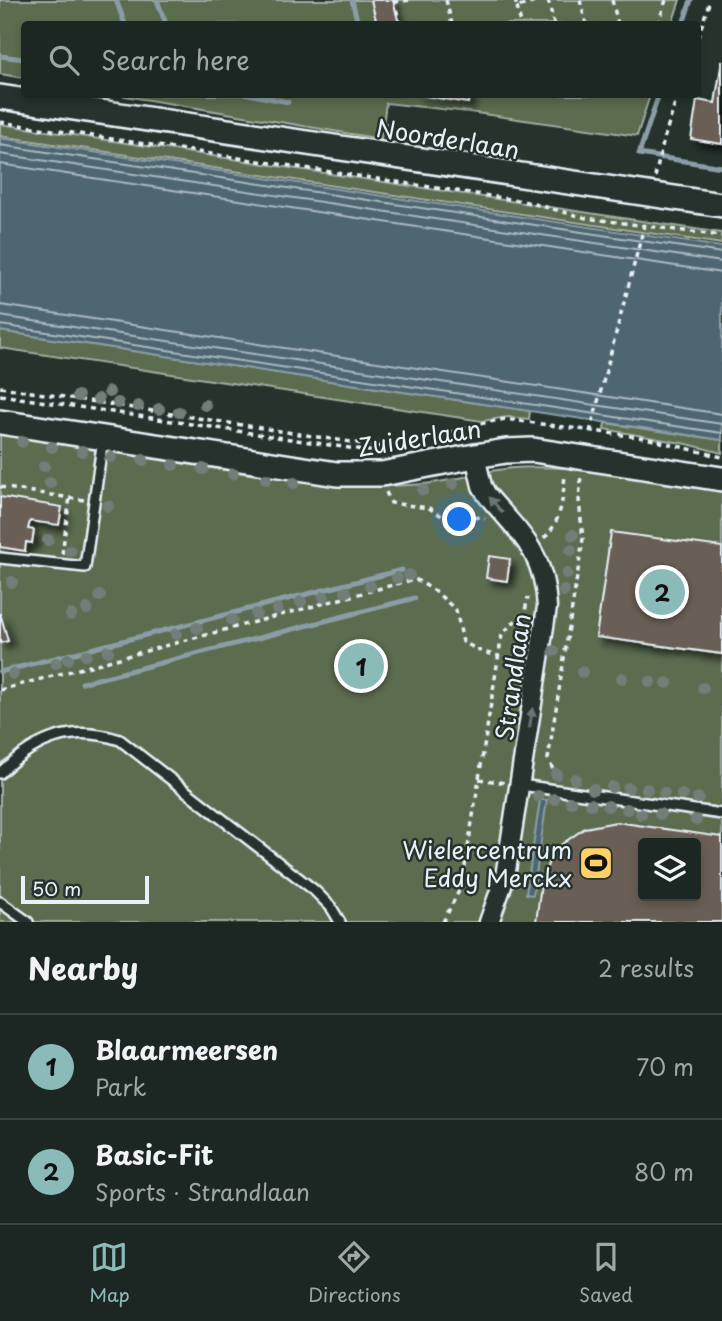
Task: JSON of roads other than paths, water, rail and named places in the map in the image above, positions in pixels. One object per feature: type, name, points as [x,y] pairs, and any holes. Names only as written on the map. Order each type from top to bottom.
[{"type":"street","name":"Noorderlaan","points":[[0,97],[722,205]]},
{"type":"street","name":"Zuiderlaan","points":[[0,422],[327,472],[371,476],[506,451],[533,450],[722,479]]},
{"type":"street","name":"Strandlaan","points":[[475,456],[482,486],[487,495],[531,547],[540,563],[546,582],[547,607],[505,877],[489,922]]},
{"type":"lane","points":[[0,558],[85,567],[103,438]]},
{"type":"lane","points":[[0,773],[32,747],[63,735],[102,734],[120,740],[314,890],[331,907],[340,922]]},
{"type":"lane","points":[[521,785],[722,814]]},
{"type":"lane","points":[[0,902],[28,922]]},
{"type":"water","points":[[0,138],[722,247],[722,440],[0,331]]},
{"type":"water","points":[[540,800],[547,800],[533,895],[526,894]]},
{"type":"waterway","points":[[116,0],[124,21]]},
{"type":"waterway","points":[[157,0],[165,21]]},
{"type":"waterway","points":[[352,0],[357,21]]},
{"type":"waterway","points":[[684,21],[691,0]]},
{"type":"waterway","points":[[0,56],[21,59]]},
{"type":"waterway","points":[[268,98],[288,102]]},
{"type":"waterway","points":[[658,98],[639,154],[722,167]]},
{"type":"waterway","points":[[0,672],[402,570]]},
{"type":"waterway","points":[[82,683],[415,598]]},
{"type":"place","name":"Basic-Fit","points":[[662,592]]},
{"type":"place","name":"Blaarmeersen","points":[[361,666]]},
{"type":"place","name":"Wielercentrum Eddy Merckx","points":[[596,863]]}]
